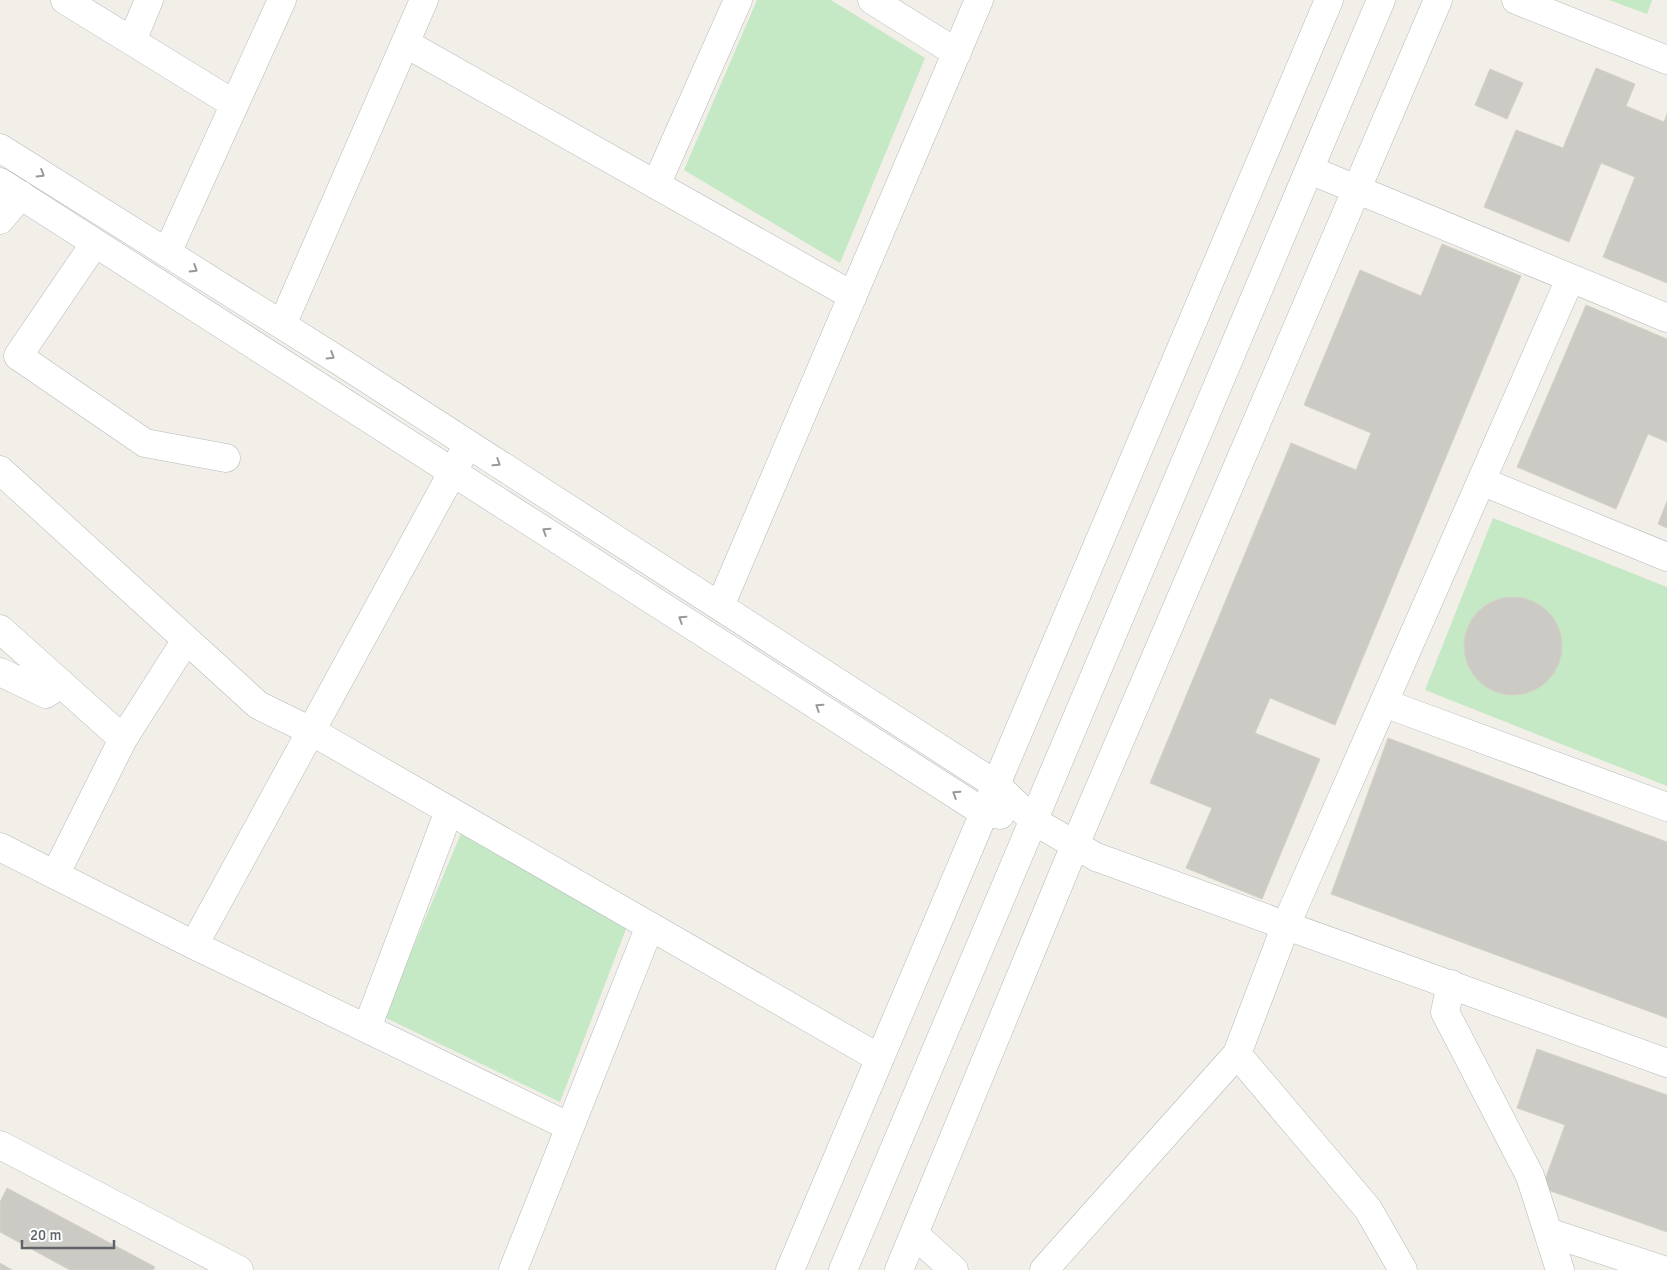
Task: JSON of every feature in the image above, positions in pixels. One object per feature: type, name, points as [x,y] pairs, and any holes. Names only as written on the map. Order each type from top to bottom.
[{"type":"street","points":[[65,0],[234,104]]},
{"type":"street","points":[[132,41],[149,0]]},
{"type":"street","points":[[168,253],[282,0]]},
{"type":"street","points":[[282,325],[424,0]]},
{"type":"street","points":[[656,185],[738,0]]},
{"type":"street","points":[[872,0],[957,53]]},
{"type":"street","points":[[720,606],[979,0]]},
{"type":"street","points":[[790,1270],[1329,0]]},
{"type":"street","points":[[843,1270],[1381,0]]},
{"type":"street","points":[[899,1270],[1075,845],[1438,0]]},
{"type":"street","points":[[1516,0],[1665,53]]},
{"type":"street","points":[[405,44],[853,296]]},
{"type":"street","points":[[0,148],[282,325],[720,606],[995,784],[1034,821],[1096,857],[1667,1063]]},
{"type":"street","points":[[1310,170],[1667,318]]},
{"type":"street","points":[[0,220],[10,189],[983,812],[1034,821]]},
{"type":"street","points":[[95,243],[18,356],[145,443],[226,458]]},
{"type":"street","points":[[1044,1270],[1237,1054],[1286,925],[1570,279]]},
{"type":"street","points":[[194,945],[468,444]]},
{"type":"street","points":[[0,470],[258,705],[311,731],[879,1058]]},
{"type":"street","points":[[1481,481],[1667,557]]},
{"type":"street","points":[[0,629],[123,739]]},
{"type":"street","points":[[54,875],[123,739],[186,640]]},
{"type":"street","points":[[0,672],[46,694],[61,683]]},
{"type":"street","points":[[1384,702],[1667,806]]},
{"type":"street","points":[[367,1028],[449,811]]},
{"type":"street","points":[[0,847],[194,945],[570,1126]]},
{"type":"street","points":[[513,1270],[650,926]]},
{"type":"street","points":[[1451,984],[1445,1012],[1530,1176],[1560,1270]]},
{"type":"street","points":[[1237,1054],[1368,1209],[1403,1270]]},
{"type":"street","points":[[0,1144],[239,1270]]},
{"type":"street","points":[[1548,1232],[1663,1270]]},
{"type":"street","points":[[914,1234],[954,1270]]},
{"type":"green space","points":[[757,0],[831,0],[925,58],[840,263],[684,170]]},
{"type":"green space","points":[[1609,0],[1652,0],[1647,14]]},
{"type":"green space","points":[[1493,518],[1667,587],[1667,786],[1425,690]]},
{"type":"green space","points":[[462,831],[626,929],[560,1102],[384,1017]]},
{"type":"building","points":[[1596,68],[1635,84],[1626,106],[1664,122],[1667,114],[1667,283],[1603,257],[1635,177],[1601,163],[1569,242],[1484,207],[1516,130],[1563,148]]},
{"type":"building","points":[[1490,69],[1523,83],[1507,119],[1475,105]]},
{"type":"building","points":[[1442,244],[1521,276],[1335,725],[1270,698],[1255,733],[1320,759],[1262,899],[1186,868],[1212,808],[1150,783],[1291,443],[1356,470],[1371,433],[1304,405],[1360,270],[1421,296]]},
{"type":"building","points":[[1586,305],[1667,339],[1667,442],[1648,434],[1616,509],[1517,467]]},
{"type":"building","points":[[1667,501],[1667,528],[1658,524]]},
{"type":"building","points":[[1513,597],[1532,601],[1548,611],[1558,627],[1562,646],[1558,665],[1548,681],[1532,691],[1513,695],[1494,691],[1478,681],[1468,665],[1464,646],[1468,627],[1478,611],[1494,601]]},
{"type":"building","points":[[1388,738],[1667,842],[1667,1018],[1331,894]]},
{"type":"building","points":[[1537,1049],[1667,1095],[1667,1232],[1542,1188],[1565,1125],[1517,1108]]},
{"type":"building","points":[[7,1188],[155,1267],[153,1270],[70,1270],[0,1232],[0,1202]]},
{"type":"building","points":[[0,1263],[12,1270],[0,1270]]}]
